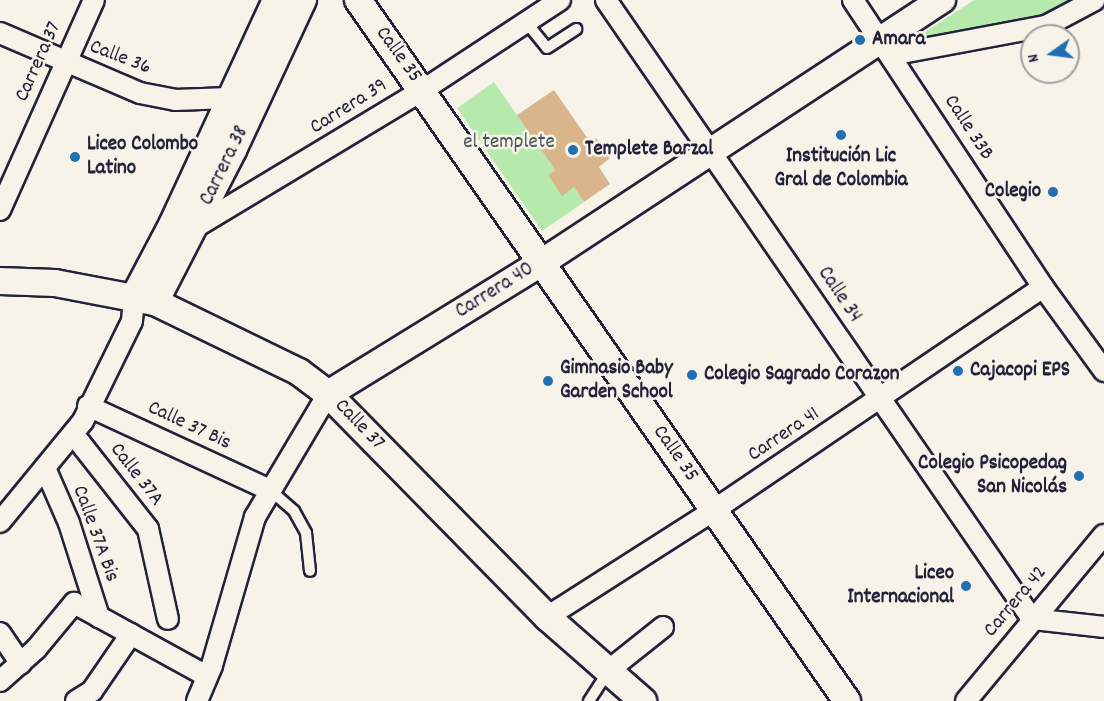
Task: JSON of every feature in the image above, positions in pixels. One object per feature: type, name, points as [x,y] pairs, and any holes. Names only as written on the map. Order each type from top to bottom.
[{"type":"street","name":"Carrera 37","points":[[0,210],[64,62],[94,0]]},
{"type":"street","name":"Carrera 38","points":[[182,229],[229,98],[276,0]]},
{"type":"street","name":"Carrera 38","points":[[0,522],[74,435],[303,0]]},
{"type":"street","name":"Calle 35","points":[[358,0],[423,90],[847,701]]},
{"type":"street","name":"Carrera 39","points":[[182,229],[423,90],[560,0]]},
{"type":"street","name":"Calle 34","points":[[606,0],[1032,619]]},
{"type":"street","name":"Calle 33B","points":[[853,0],[1043,288],[1104,371]]},
{"type":"street","name":"Carrera 40","points":[[197,701],[207,676],[255,517],[328,394],[541,263],[711,151],[886,47],[942,0]]},
{"type":"street","points":[[886,47],[1046,26],[1095,0]]},
{"type":"street","name":"Calle 36","points":[[0,33],[64,62],[157,98],[229,98]]},
{"type":"street","name":"Calle 37","points":[[0,281],[55,283],[140,307],[299,372],[328,394],[547,616],[643,701]]},
{"type":"street","name":"Carrera 41","points":[[547,616],[714,510],[1043,288]]},
{"type":"street","name":"Calle 37 Bis","points":[[88,406],[270,490]]},
{"type":"street","name":"Calle 37A","points":[[74,435],[148,529],[168,619]]},
{"type":"street","name":"Calle 37A Bis","points":[[45,468],[69,523],[99,617]]},
{"type":"street","name":"Carrera 42","points":[[966,701],[1104,535]]},
{"type":"street","name":"Calle 37A Bis","points":[[21,664],[74,603],[207,676]]},
{"type":"street","points":[[1032,619],[1104,627]]},
{"type":"street","points":[[609,670],[663,627]]},
{"type":"street","points":[[0,633],[21,664],[0,681]]},
{"type":"street","points":[[76,701],[92,691],[131,634]]},
{"type":"lane","points":[[526,22],[547,48],[576,30]]},
{"type":"lane","points":[[270,490],[294,511],[306,533],[310,571]]},
{"type":"lane","points":[[589,701],[609,670]]},
{"type":"green space","points":[[974,0],[1072,0],[1034,24],[1020,24],[1020,27],[901,48]]},
{"type":"green space","name":"el templete","points":[[494,82],[555,170],[548,175],[562,195],[574,187],[584,202],[542,231],[457,108]]},
{"type":"building","name":"Templete Barzal","points":[[554,90],[590,142],[596,138],[610,158],[599,167],[610,184],[584,202],[574,187],[562,196],[548,175],[555,170],[517,115]]},
{"type":"place","name":"Amara","points":[[860,40]]},
{"type":"place","name":"Institución Lic Gral de Colombia","points":[[841,135]]},
{"type":"place","name":"Templete Barzal","points":[[573,150]]},
{"type":"place","name":"Liceo Colombo Latino","points":[[75,157]]},
{"type":"place","name":"Colegio","points":[[1053,192]]},
{"type":"place","name":"Cajacopi EPS","points":[[958,371]]},
{"type":"place","name":"Colegio Sagrado Corazon","points":[[692,375]]},
{"type":"place","name":"Gimnasio Baby Garden School","points":[[548,381]]},
{"type":"place","name":"Colegio Psicopedag San Nicolás","points":[[1079,476]]},
{"type":"place","name":"Liceo Internacional","points":[[966,586]]}]
